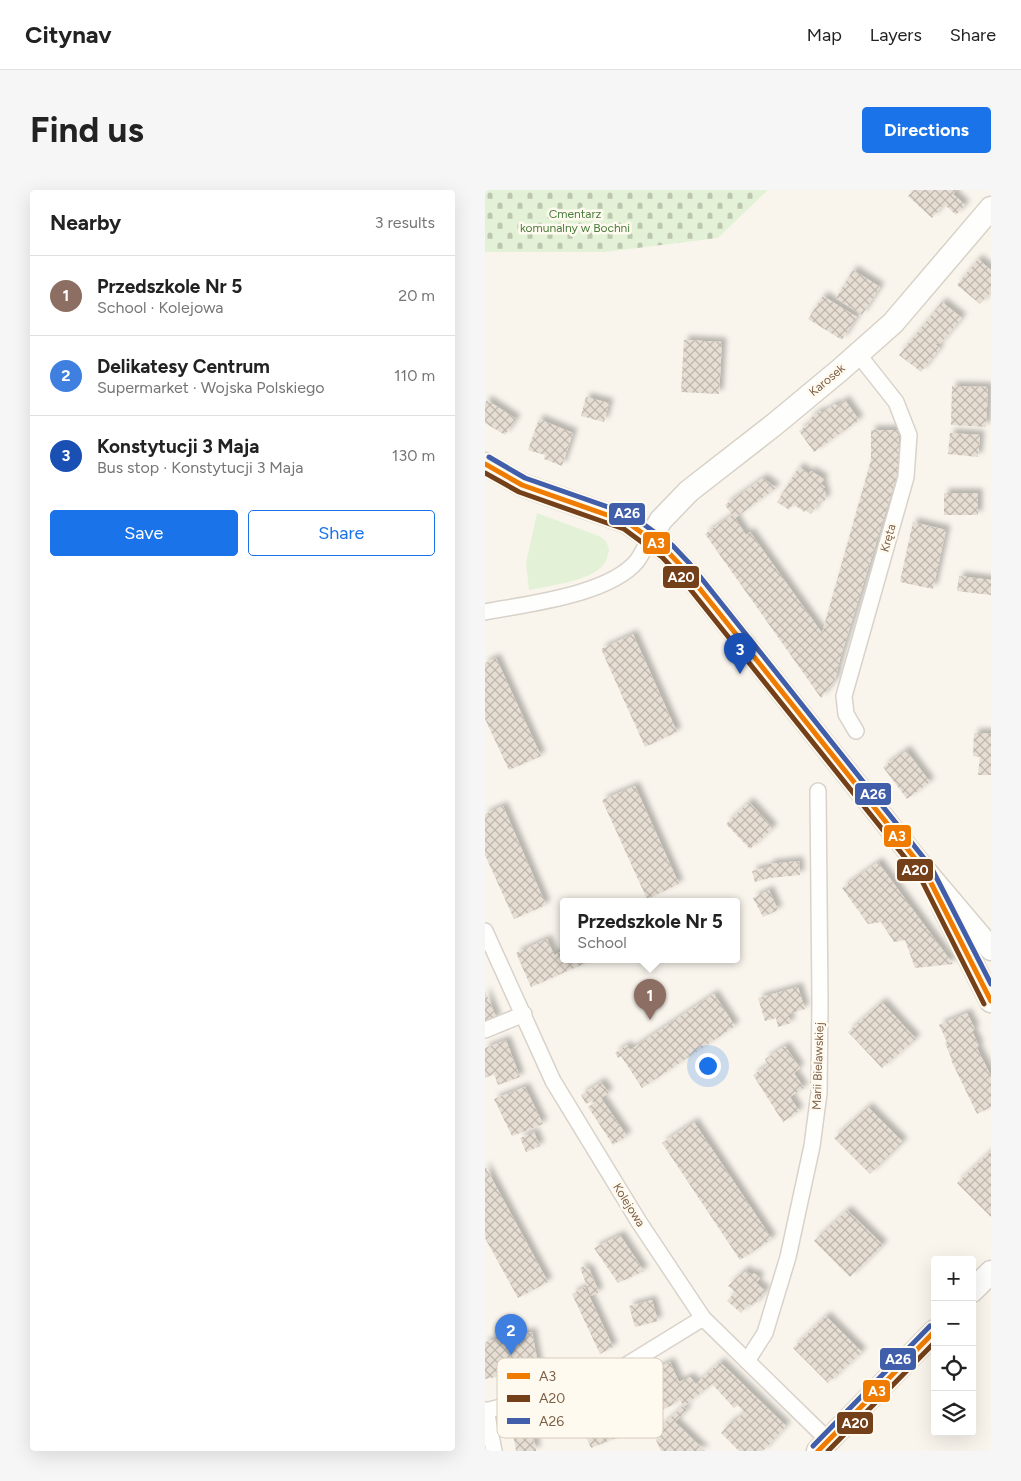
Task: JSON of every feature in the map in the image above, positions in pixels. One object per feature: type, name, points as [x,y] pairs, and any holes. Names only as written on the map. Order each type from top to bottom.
[{"type":"main road","name":"Karosek","points":[[650,538],[661,520],[689,491],[775,424],[893,322],[991,208]]},
{"type":"main road","points":[[485,464],[522,485],[627,522],[667,551],[684,569],[925,872],[991,949]]},
{"type":"main road","points":[[925,872],[986,969],[991,1001]]},
{"type":"main road","points":[[976,1288],[991,1272]]},
{"type":"main road","points":[[824,1446],[931,1334]]},
{"type":"street","name":"Kręta","points":[[856,731],[846,714],[844,696],[906,477],[909,435],[895,402],[858,354]]},
{"type":"street","points":[[485,612],[571,595],[611,580],[637,561],[650,538]]},
{"type":"street","name":"Marii Bielawskiej","points":[[747,1361],[765,1333],[788,1257],[812,1146],[819,1093],[818,791]]},
{"type":"street","name":"Kolejowa","points":[[485,930],[553,1081],[639,1222],[703,1318],[747,1361],[824,1446]]},
{"type":"street","points":[[485,1030],[524,1014]]},
{"type":"street","points":[[638,1358],[703,1318]]},
{"type":"street","points":[[486,1410],[494,1451]]},
{"type":"green space","name":"Cmentarz komunalny w Bochni","points":[[485,190],[768,190],[718,238],[605,252],[485,252]]},
{"type":"green space","points":[[537,513],[599,536],[606,541],[609,549],[604,564],[590,575],[580,579],[529,590],[526,563]]},
{"type":"building","points":[[914,190],[957,190],[953,194],[965,205],[956,215],[944,204],[932,218],[908,196]]},
{"type":"building","points":[[978,259],[991,270],[991,292],[980,304],[957,285]]},
{"type":"building","points":[[853,270],[880,287],[862,315],[836,298]]},
{"type":"building","points":[[823,296],[857,317],[842,340],[808,319]]},
{"type":"building","points":[[942,302],[962,318],[940,344],[934,343],[940,348],[921,372],[899,355]]},
{"type":"building","points":[[684,340],[722,342],[719,394],[681,392]]},
{"type":"building","points":[[952,386],[988,387],[986,427],[951,425]]},
{"type":"building","points":[[586,397],[609,403],[604,422],[581,416]]},
{"type":"building","points":[[487,400],[516,419],[505,435],[485,423],[485,403]]},
{"type":"building","points":[[845,400],[859,420],[814,452],[799,431],[811,422],[809,419],[820,411],[822,413]]},
{"type":"building","points":[[539,419],[573,433],[562,466],[544,459],[545,455],[528,450]]},
{"type":"building","points":[[871,430],[899,430],[899,469],[835,680],[821,698],[705,534],[732,515],[725,505],[763,478],[776,488],[735,518],[746,535],[750,532],[822,633],[871,460]]},
{"type":"building","points":[[950,433],[980,435],[978,457],[948,454]]},
{"type":"building","points":[[799,467],[809,474],[811,471],[824,479],[821,484],[825,487],[822,490],[825,491],[826,498],[824,501],[820,501],[811,514],[805,510],[804,512],[793,504],[789,510],[777,502]]},
{"type":"building","points":[[944,493],[978,493],[978,515],[944,515]]},
{"type":"building","points":[[913,522],[946,530],[933,589],[900,582]]},
{"type":"building","points":[[959,576],[991,580],[991,595],[957,591]]},
{"type":"building","points":[[633,634],[677,732],[645,747],[601,649]]},
{"type":"building","points":[[496,658],[541,756],[509,770],[485,719],[485,663]]},
{"type":"building","points":[[974,733],[991,733],[991,775],[978,775],[980,757],[973,756]]},
{"type":"building","points":[[906,750],[930,782],[907,799],[883,767]]},
{"type":"building","points":[[635,786],[679,884],[647,898],[602,800]]},
{"type":"building","points":[[749,802],[773,828],[750,849],[726,824]]},
{"type":"building","points":[[503,806],[546,905],[514,919],[485,855],[485,814]]},
{"type":"building","points":[[799,861],[800,875],[769,878],[755,882],[752,871],[769,867],[769,864]]},
{"type":"building","points":[[878,862],[953,964],[915,968],[905,940],[894,942],[881,922],[868,924],[842,888]]},
{"type":"building","points":[[769,890],[778,910],[763,917],[753,898]]},
{"type":"building","points":[[547,939],[554,955],[560,952],[560,963],[586,963],[531,987],[516,953]]},
{"type":"building","points":[[798,987],[805,1009],[788,1014],[791,1023],[778,1027],[776,1018],[765,1021],[758,998]]},
{"type":"building","points":[[485,991],[497,1019],[485,1024]]},
{"type":"building","points":[[714,994],[735,1026],[642,1088],[621,1056],[618,1058],[615,1053],[627,1045],[630,1050]]},
{"type":"building","points":[[882,1002],[916,1039],[882,1068],[848,1032]]},
{"type":"building","points":[[967,1013],[975,1029],[972,1031],[979,1046],[977,1048],[991,1076],[991,1107],[977,1114],[951,1060],[945,1043],[947,1042],[939,1025]]},
{"type":"building","points":[[506,1040],[520,1077],[498,1085],[494,1074],[485,1078],[485,1048]]},
{"type":"building","points":[[785,1046],[800,1068],[794,1073],[804,1088],[790,1097],[799,1111],[783,1122],[753,1075],[768,1065],[765,1059]]},
{"type":"building","points":[[601,1082],[609,1093],[601,1098],[627,1136],[613,1145],[588,1107],[594,1103],[592,1101],[586,1104],[581,1095]]},
{"type":"building","points":[[525,1087],[543,1124],[512,1136],[494,1099]]},
{"type":"building","points":[[868,1107],[903,1142],[870,1174],[834,1138]]},
{"type":"building","points":[[694,1122],[772,1239],[740,1260],[662,1143]]},
{"type":"building","points":[[534,1132],[540,1146],[526,1152],[520,1138]]},
{"type":"building","points":[[991,1153],[991,1217],[957,1183]]},
{"type":"building","points":[[485,1166],[548,1282],[518,1298],[485,1238]]},
{"type":"building","points":[[847,1210],[883,1245],[850,1277],[814,1241]]},
{"type":"building","points":[[620,1235],[644,1271],[618,1283],[594,1248]]},
{"type":"building","points":[[584,1266],[586,1270],[589,1269],[599,1292],[591,1296],[580,1268]]},
{"type":"building","points":[[745,1270],[752,1275],[754,1273],[760,1278],[756,1283],[766,1291],[753,1306],[749,1304],[741,1313],[727,1301],[735,1292],[728,1286]]},
{"type":"building","points":[[585,1287],[613,1347],[600,1354],[572,1294]]},
{"type":"building","points":[[652,1300],[658,1321],[635,1327],[629,1306]]},
{"type":"building","points":[[826,1316],[862,1352],[828,1383],[793,1348]]},
{"type":"building","points":[[532,1332],[537,1358],[497,1358],[497,1377],[485,1379],[485,1342]]},
{"type":"building","points":[[670,1362],[679,1382],[690,1377],[696,1384],[720,1362],[786,1426],[763,1451],[739,1451],[721,1433],[744,1412],[738,1405],[734,1408],[712,1384],[684,1406],[677,1397],[673,1399],[675,1404],[663,1409],[663,1365]]},
{"type":"building","points":[[683,1406],[687,1410],[675,1422],[705,1451],[661,1451],[656,1440],[663,1438],[663,1425]]},
{"type":"building","points":[[514,1438],[534,1438],[536,1451],[516,1451]]},
{"type":"building","points":[[587,1438],[616,1438],[591,1448]]},
{"type":"transit line","name":"A26","points":[[489,457],[525,478],[631,515],[672,545],[690,564],[931,867],[991,984]]},
{"type":"transit line","name":"A3","points":[[485,464],[522,485],[627,522],[667,551],[684,569],[925,871],[991,1001]]},
{"type":"transit line","name":"A20","points":[[485,473],[519,492],[624,529],[662,557],[678,574],[919,875],[984,1004]]},
{"type":"transit line","name":"A26","points":[[813,1446],[930,1326]]},
{"type":"transit line","name":"A3","points":[[818,1451],[931,1335]]},
{"type":"transit line","name":"A20","points":[[828,1451],[931,1346]]},
{"type":"place","name":"Konstytucji 3 Maja","points":[[740,674]]},
{"type":"place","name":"Przedszkole Nr 5","points":[[650,1020]]},
{"type":"place","name":"Delikatesy Centrum","points":[[511,1355]]}]
